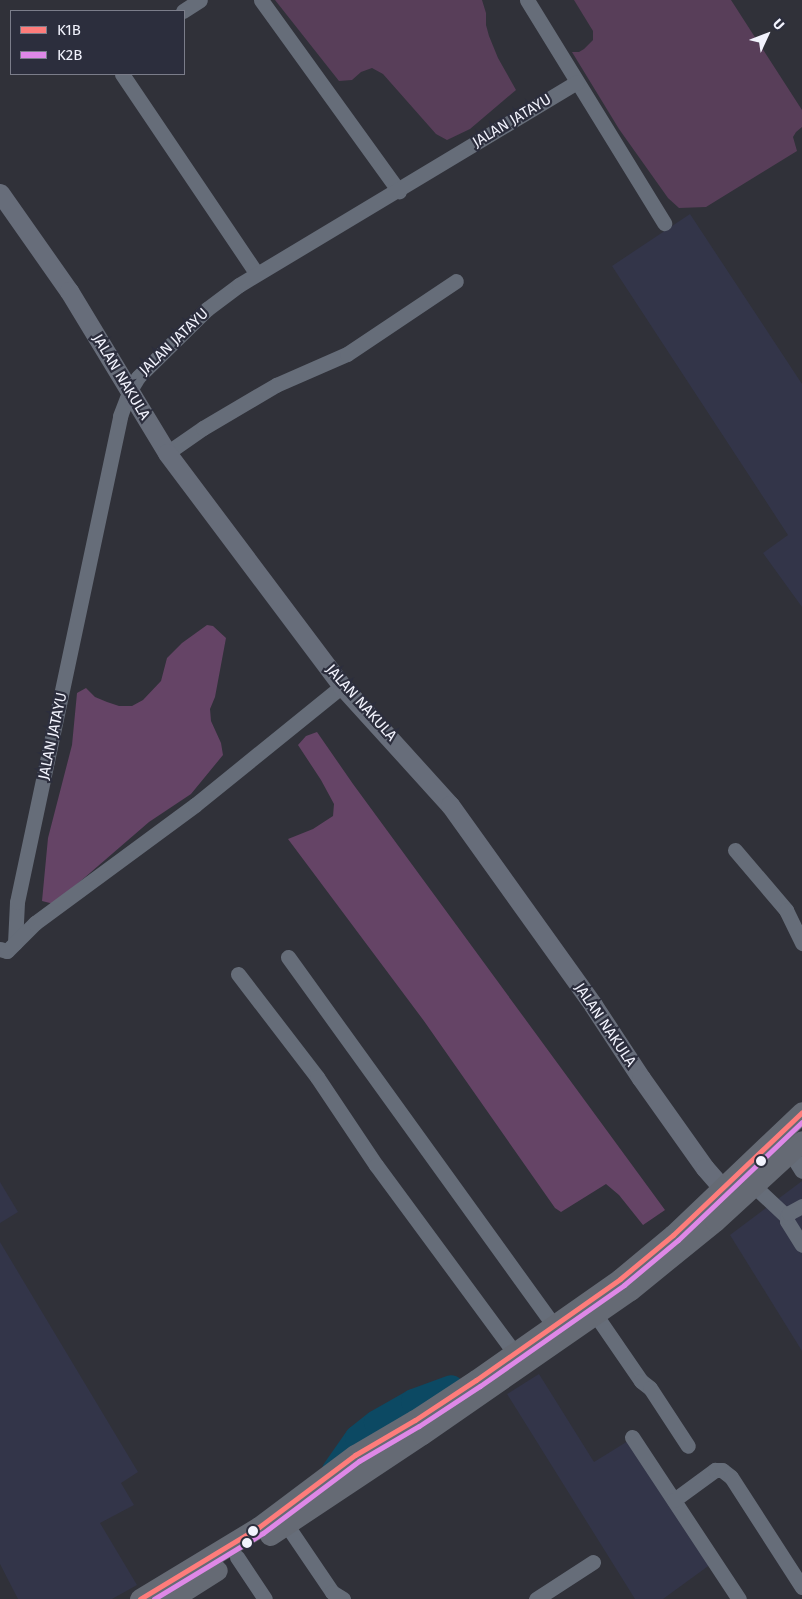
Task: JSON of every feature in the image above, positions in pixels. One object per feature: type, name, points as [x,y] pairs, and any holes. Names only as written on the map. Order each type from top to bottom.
[{"type":"highway","points":[[140,1599],[306,1501],[484,1392],[630,1290],[669,1260],[802,1112]]},
{"type":"highway","points":[[178,1597],[286,1524],[306,1501],[355,1455],[415,1420],[512,1350],[620,1279],[673,1235],[729,1195],[754,1186],[796,1146]]},
{"type":"main road","name":"JALAN NAKULA","points":[[0,192],[69,291],[167,453],[342,686],[374,719],[456,812],[593,1005],[641,1078],[705,1168],[729,1195]]},
{"type":"street","points":[[185,10],[200,0]]},
{"type":"street","points":[[261,0],[399,190]]},
{"type":"street","points":[[527,0],[664,223]]},
{"type":"street","points":[[123,75],[256,274]]},
{"type":"street","name":"JALAN JATAYU","points":[[15,943],[17,902],[118,426],[129,392],[148,366],[208,309],[256,274],[577,82]]},
{"type":"street","points":[[167,453],[203,428],[276,386],[347,354],[456,281]]},
{"type":"street","points":[[0,948],[7,951],[35,922],[195,805],[342,686]]},
{"type":"street","points":[[736,850],[786,910],[802,943]]},
{"type":"street","points":[[288,957],[553,1324]]},
{"type":"street","points":[[238,974],[317,1077],[376,1165],[512,1350]]},
{"type":"street","points":[[796,1146],[802,1172]]},
{"type":"street","points":[[754,1186],[787,1217],[787,1221],[802,1245]]},
{"type":"street","points":[[787,1217],[789,1213],[802,1206]]},
{"type":"street","points":[[595,1314],[641,1381],[650,1388],[688,1446]]},
{"type":"street","points":[[632,1437],[740,1599]]},
{"type":"street","points":[[674,1500],[715,1470],[722,1470],[730,1477],[802,1587]]},
{"type":"street","points":[[286,1524],[332,1592],[343,1599]]},
{"type":"street","points":[[237,1557],[266,1599]]},
{"type":"street","points":[[536,1599],[593,1562]]},
{"type":"shaded area","points":[[275,0],[482,0],[489,36],[498,58],[516,90],[470,129],[447,140],[436,134],[383,74],[372,68],[361,72],[352,80],[339,81]]},
{"type":"shaded area","points":[[574,0],[731,0],[802,110],[802,127],[793,137],[797,151],[706,207],[679,208],[668,198],[619,129],[572,52],[579,52],[593,40],[593,31]]},
{"type":"shaded area","points":[[690,214],[802,384],[802,607],[763,553],[788,535],[612,266]]},
{"type":"shaded area","points":[[207,625],[213,626],[226,638],[215,697],[210,709],[211,721],[221,743],[223,755],[191,794],[149,822],[54,904],[42,901],[48,838],[72,745],[77,693],[86,688],[95,697],[107,702],[119,706],[132,706],[143,700],[161,681],[167,658],[182,643]]},
{"type":"shaded area","points":[[317,732],[353,784],[665,1210],[643,1225],[619,1195],[606,1184],[561,1212],[555,1208],[424,1021],[288,839],[313,829],[333,816],[334,804],[298,745],[306,736]]},
{"type":"shaded area","points":[[802,1181],[802,1351],[730,1235]]},
{"type":"shaded area","points":[[0,1182],[18,1212],[0,1223]]},
{"type":"shaded area","points":[[0,1242],[138,1472],[121,1483],[134,1505],[100,1523],[137,1585],[112,1599],[18,1599],[0,1564]]},
{"type":"shaded area","points":[[539,1374],[594,1462],[628,1441],[711,1564],[663,1599],[635,1599],[507,1394]]},
{"type":"waterway","points":[[334,1470],[357,1437],[376,1422],[413,1401],[451,1387]]},
{"type":"transit line","name":"K1B","points":[[140,1599],[259,1527],[355,1455],[415,1420],[476,1380],[620,1279],[673,1235],[802,1112]]},
{"type":"transit line","name":"K2B","points":[[154,1599],[263,1533],[359,1461],[419,1426],[480,1386],[624,1285],[678,1240],[802,1122]]}]
